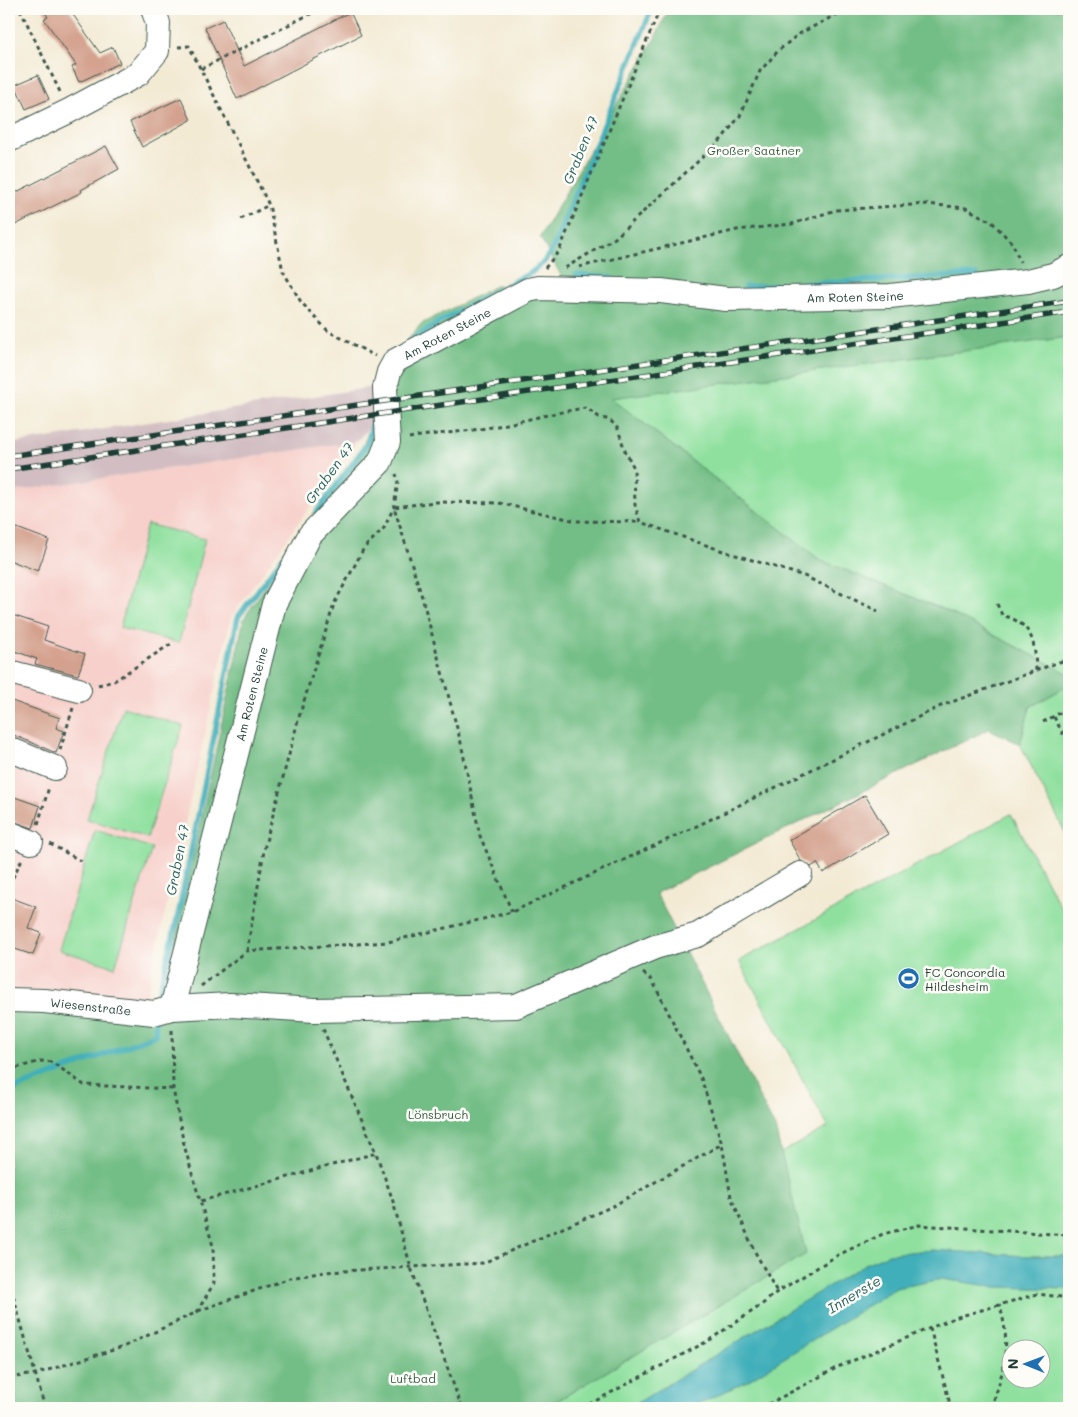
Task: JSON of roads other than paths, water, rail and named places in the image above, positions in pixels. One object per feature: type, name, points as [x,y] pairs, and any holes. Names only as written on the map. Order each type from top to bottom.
[{"type":"street","points":[[9,140],[69,111],[138,74],[157,50],[158,23],[153,9]]},
{"type":"street","name":"Am Roten Steine","points":[[172,1008],[274,604],[310,535],[380,462],[388,442],[385,388],[389,372],[395,361],[528,290],[538,288],[591,287],[661,291],[736,299],[890,296],[1028,281],[1053,275],[1069,267]]},
{"type":"street","points":[[9,672],[78,690]]},
{"type":"street","points":[[9,749],[55,768]]},
{"type":"street","points":[[9,833],[32,839]]},
{"type":"street","name":"Wiesenstraße","points":[[9,1000],[44,1001],[154,1013],[172,1008],[230,1004],[315,1010],[516,1006],[655,947],[698,935],[800,874]]},
{"type":"water","name":"Innerste","points":[[932,1250],[1025,1256],[1069,1256],[1069,1289],[996,1287],[942,1279],[896,1288],[747,1381],[690,1408],[629,1408],[865,1264],[889,1254]]},
{"type":"waterway","name":"Graben 47","points":[[409,342],[437,323],[532,272],[544,262],[553,248],[652,9]]},
{"type":"waterway","points":[[576,275],[611,278]]},
{"type":"waterway","points":[[745,287],[976,275]]},
{"type":"waterway","name":"Graben 47","points":[[316,513],[367,444],[377,408]]},
{"type":"waterway","name":"Graben 47","points":[[157,1002],[179,911],[238,617],[294,542]]},
{"type":"waterway","name":"Graben 47","points":[[9,1091],[155,1035],[156,1018]]},
{"type":"railway","points":[[9,456],[1069,301]]},
{"type":"railway","points":[[9,469],[1069,312]]},
{"type":"place","name":"FC Concordia Hildesheim","points":[[909,979]]},
{"type":"park label","name":"Großer Saatner","points":[[754,150]]},
{"type":"park label","name":"Lönsbruch","points":[[438,1114]]},
{"type":"park label","name":"Luftbad","points":[[413,1378]]}]
